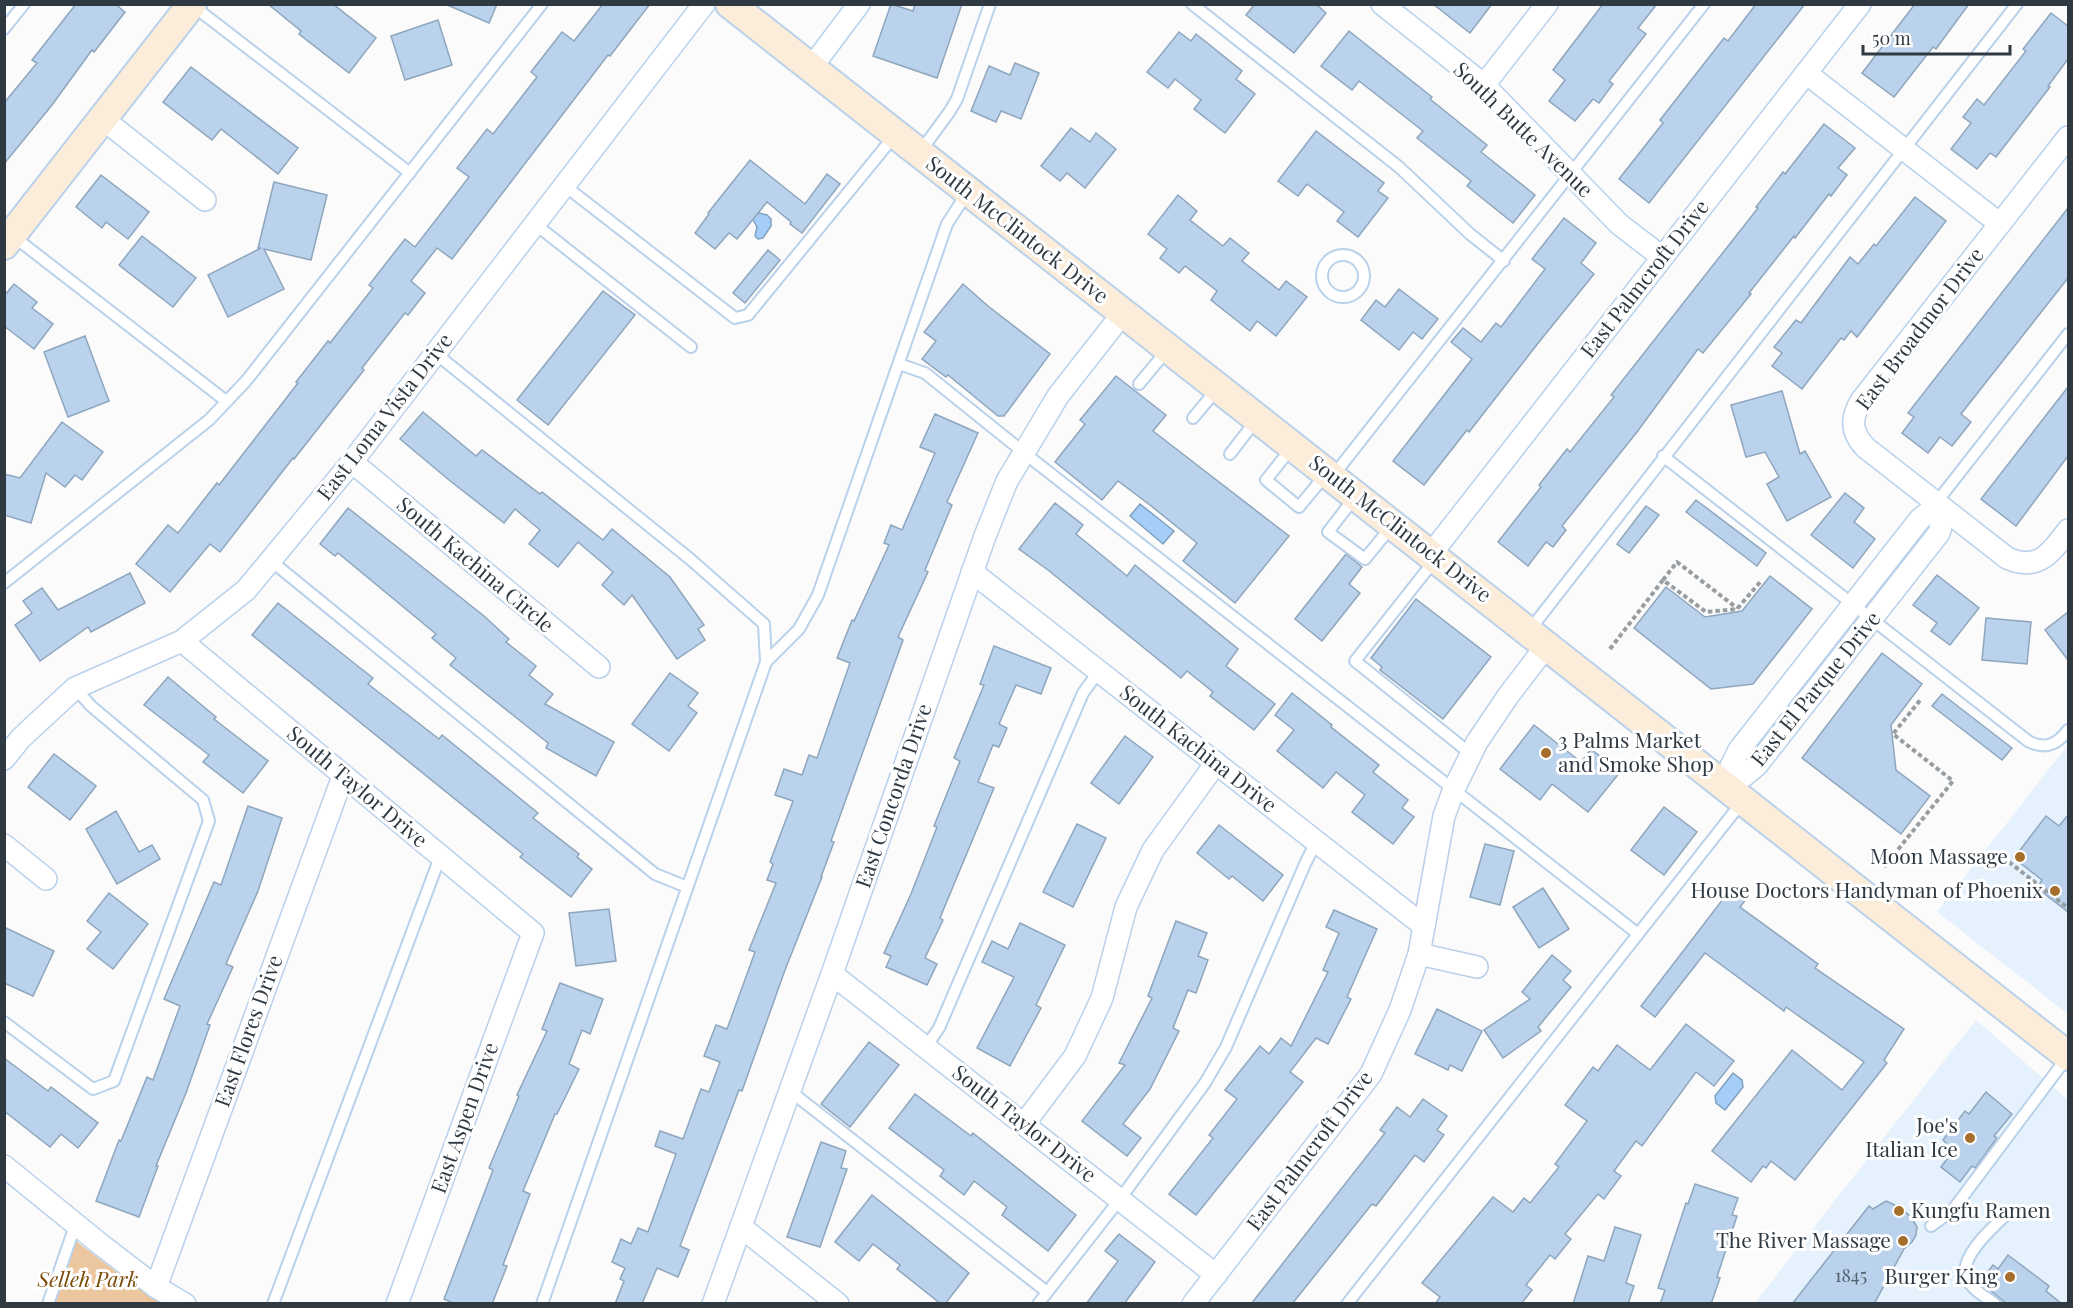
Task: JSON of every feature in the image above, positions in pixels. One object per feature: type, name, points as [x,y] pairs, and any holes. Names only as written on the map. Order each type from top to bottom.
[{"type":"main road","points":[[8,240],[192,4]]},
{"type":"main road","name":"South McClintock Drive","points":[[730,4],[2068,1056]]},
{"type":"street","name":"East Loma Vista Drive","points":[[4,759],[21,738],[75,688],[182,641],[246,590],[352,462],[704,4]]},
{"type":"street","points":[[811,68],[859,4]]},
{"type":"street","points":[[1484,85],[1547,4]]},
{"type":"street","name":"East Palmcroft Drive","points":[[1434,556],[1662,257],[1860,4]]},
{"type":"street","name":"South Butte Avenue","points":[[1387,6],[1484,85],[1619,224],[1662,257]]},
{"type":"street","points":[[1806,73],[2000,224]]},
{"type":"street","points":[[103,119],[206,200]]},
{"type":"street","name":"East Broadmor Drive","points":[[2068,137],[1861,401],[1853,417],[1852,425],[1859,441],[2007,558],[2016,562],[2033,563],[2050,553],[2068,530]]},
{"type":"street","name":"East Concorda Drive","points":[[713,1304],[832,974],[972,572],[1007,481],[1058,396],[1123,313]]},
{"type":"street","name":"South Kachina Circle","points":[[352,462],[599,667]]},
{"type":"street","name":"East El Parque Drive","points":[[1940,506],[1942,522],[1939,533],[1757,765],[1744,776],[1735,792],[1731,766],[1739,750],[1920,519],[1940,506]]},
{"type":"street","name":"South Kachina Drive","points":[[972,572],[1424,926]]},
{"type":"street","name":"East Palmcroft Drive","points":[[1193,1304],[1371,1074],[1400,1011],[1419,954],[1444,816],[1454,789],[1477,742],[1508,696],[1538,638]]},
{"type":"street","name":"South Taylor Drive","points":[[182,641],[533,933]]},
{"type":"street","points":[[1024,1124],[1075,1056],[1102,998],[1126,907],[1153,850],[1216,763]]},
{"type":"street","name":"East Flores Drive","points":[[156,1287],[343,776]]},
{"type":"street","points":[[4,845],[46,879]]},
{"type":"street","name":"East Aspen Drive","points":[[397,1304],[533,933]]},
{"type":"street","points":[[1419,954],[1477,967]]},
{"type":"street","name":"South Taylor Drive","points":[[832,974],[1216,1275]]},
{"type":"street","points":[[4,1166],[156,1287],[185,1304]]},
{"type":"street","points":[[741,1227],[838,1304]]},
{"type":"lane","points":[[4,29],[24,4]]},
{"type":"lane","points":[[192,4],[410,173]]},
{"type":"lane","points":[[4,583],[208,420],[246,381],[542,4]]},
{"type":"lane","points":[[919,153],[957,99],[990,4]]},
{"type":"lane","points":[[1192,4],[1405,173],[1470,234],[1504,261]]},
{"type":"lane","points":[[1293,446],[1266,480],[1299,507],[1330,475],[1504,261],[1704,4]]},
{"type":"lane","points":[[1538,638],[1663,456],[2017,4]]},
{"type":"lane","points":[[565,186],[735,318],[748,315],[895,134]]},
{"type":"lane","points":[[766,662],[799,629],[818,595],[947,224],[968,191]]},
{"type":"lane","points":[[535,224],[691,347]]},
{"type":"lane","points":[[8,240],[226,401]]},
{"type":"lane","points":[[1940,506],[2068,334]]},
{"type":"lane","points":[[1139,384],[1168,349]]},
{"type":"lane","points":[[435,353],[690,559],[764,624],[766,662],[542,1304]]},
{"type":"lane","points":[[899,364],[925,373],[1638,934]]},
{"type":"lane","points":[[1193,418],[1218,387]]},
{"type":"lane","points":[[1230,454],[1258,418]]},
{"type":"lane","points":[[1663,456],[2028,741],[2044,747],[2053,745],[2061,740],[2068,730]]},
{"type":"lane","points":[[1356,495],[1328,532],[1365,559],[1393,524]]},
{"type":"lane","points":[[1434,556],[1355,661],[1471,754]]},
{"type":"lane","points":[[270,560],[655,874],[687,887]]},
{"type":"lane","points":[[927,1047],[939,1028],[1083,693],[1099,671]]},
{"type":"lane","points":[[4,1022],[93,1089],[114,1081],[209,821],[203,800],[91,706],[75,688]]},
{"type":"lane","points":[[1347,1304],[1638,934],[1735,792]]},
{"type":"lane","points":[[1038,1304],[1120,1199],[1205,1083],[1226,1047],[1316,842]]},
{"type":"lane","points":[[273,1304],[440,857]]},
{"type":"lane","points":[[1931,1226],[1953,1210],[2068,1056]]},
{"type":"lane","points":[[790,1091],[1047,1292]]},
{"type":"lane","points":[[1995,1304],[1967,1280],[1965,1272],[1972,1252],[1987,1232],[2007,1214]]},
{"type":"lane","points":[[48,1304],[76,1223]]},
{"type":"path","points":[[1610,649],[1677,562],[1737,609]]},
{"type":"path","points":[[1663,580],[1706,612],[1737,609],[1761,581]]},
{"type":"path","points":[[1884,867],[1953,781],[1893,734],[1921,699]]},
{"type":"path","points":[[2009,862],[2068,908]]},
{"type":"shaded area","points":[[2068,745],[2068,1014],[1937,912]]},
{"type":"shaded area","points":[[1976,1020],[2068,1100],[2068,1303],[1754,1304]]},
{"type":"green space","name":"Selleh Park","points":[[76,1241],[132,1284],[163,1303],[55,1304]]},
{"type":"water","points":[[755,212],[767,215],[771,219],[771,226],[763,238],[758,239],[755,236],[757,227],[752,218]]},
{"type":"water","points":[[1140,504],[1174,531],[1163,544],[1130,516]]},
{"type":"water","points":[[1733,1073],[1742,1080],[1743,1087],[1725,1110],[1716,1103],[1715,1096]]},
{"type":"building","points":[[76,4],[115,4],[125,12],[94,52],[92,50],[52,105],[4,164],[4,103],[37,63],[32,60]]},
{"type":"building","points":[[268,4],[333,4],[376,38],[349,73],[299,34],[301,31]]},
{"type":"building","points":[[445,4],[497,4],[489,23]]},
{"type":"building","points":[[603,4],[650,4],[610,56],[608,55],[452,259],[437,248],[411,281],[425,293],[408,315],[405,313],[362,368],[364,370],[220,552],[210,544],[170,592],[136,564],[168,525],[178,533],[217,483],[219,485],[328,341],[330,343],[373,288],[369,285],[405,239],[415,247],[469,177],[457,168],[487,129],[493,134],[537,77],[531,72],[562,32],[574,41]]},
{"type":"building","points":[[891,4],[913,11],[915,4],[962,4],[937,78],[873,56]]},
{"type":"building","points":[[1255,4],[1316,4],[1326,13],[1294,53],[1246,15]]},
{"type":"building","points":[[1433,4],[1492,4],[1470,33]]},
{"type":"building","points":[[1603,4],[1657,4],[1638,28],[1646,34],[1609,81],[1613,84],[1599,103],[1593,99],[1575,121],[1549,101],[1565,80],[1553,70]]},
{"type":"building","points":[[1756,4],[1805,4],[1649,203],[1619,179],[1663,123],[1660,120],[1724,38],[1728,41]]},
{"type":"building","points":[[1915,4],[1969,4],[1936,49],[1933,47],[1894,97],[1862,73]]},
{"type":"building","points":[[2051,13],[2068,26],[2068,59],[2048,86],[2050,87],[1996,157],[1990,153],[1977,169],[1951,149],[1971,123],[1963,117],[1977,99],[1984,105],[2026,51],[2023,49]]},
{"type":"building","points":[[438,20],[452,65],[405,80],[391,36]]},
{"type":"building","points":[[1349,31],[1432,97],[1430,99],[1487,145],[1481,152],[1535,195],[1513,223],[1467,186],[1471,181],[1417,138],[1423,131],[1359,81],[1352,90],[1321,66]]},
{"type":"building","points":[[1179,32],[1191,41],[1196,34],[1242,71],[1236,79],[1255,94],[1225,133],[1194,109],[1201,100],[1175,79],[1168,88],[1147,72]]},
{"type":"building","points":[[1015,63],[1039,73],[1021,119],[1001,111],[996,122],[971,111],[989,66],[1010,75]]},
{"type":"building","points":[[191,67],[298,148],[278,174],[221,129],[212,140],[163,102]]},
{"type":"building","points":[[1824,124],[1855,148],[1838,168],[1847,175],[1795,238],[1794,236],[1703,353],[1698,349],[1637,432],[1562,526],[1566,530],[1553,547],[1546,542],[1528,566],[1498,542],[1567,449],[1570,452],[1614,397],[1611,395],[1758,208],[1756,207],[1783,172],[1785,174]]},
{"type":"building","points":[[1071,128],[1090,142],[1096,133],[1116,149],[1085,188],[1067,173],[1060,181],[1041,166]]},
{"type":"building","points":[[1316,131],[1384,183],[1378,191],[1388,198],[1358,237],[1337,221],[1344,212],[1307,184],[1298,196],[1278,181]]},
{"type":"building","points":[[750,160],[805,204],[827,174],[840,184],[802,233],[767,202],[737,239],[729,233],[715,249],[695,233]]},
{"type":"building","points":[[101,175],[149,212],[128,239],[106,222],[102,228],[76,207]]},
{"type":"building","points":[[274,182],[327,195],[311,260],[264,249],[284,289],[228,317],[208,275],[261,248],[258,248]]},
{"type":"building","points":[[1178,195],[1197,211],[1190,220],[1223,246],[1230,238],[1249,253],[1242,261],[1279,290],[1286,281],[1307,297],[1276,336],[1257,321],[1250,331],[1211,300],[1217,291],[1185,266],[1179,273],[1160,258],[1167,249],[1148,234]]},
{"type":"building","points":[[1915,197],[1946,221],[1857,337],[1851,331],[1844,340],[1841,338],[1802,389],[1772,366],[1782,353],[1774,347],[1796,320],[1801,323],[1850,257],[1858,264],[1874,244],[1876,246]]},
{"type":"building","points":[[2068,208],[2068,278],[1961,414],[1971,422],[1952,446],[1940,437],[1928,453],[1902,433],[1914,417],[1908,413]]},
{"type":"building","points":[[1564,218],[1596,243],[1581,263],[1594,274],[1424,485],[1393,461],[1472,359],[1451,342],[1463,328],[1481,342],[1496,323],[1501,327],[1545,269],[1532,259]]},
{"type":"building","points":[[142,236],[196,278],[173,307],[119,265]]},
{"type":"building","points":[[768,250],[780,260],[745,303],[733,293]]},
{"type":"building","points":[[14,284],[37,302],[32,308],[53,324],[34,349],[4,326],[4,296]]},
{"type":"building","points":[[963,284],[1050,354],[1004,416],[998,416],[948,375],[946,377],[922,359],[936,341],[924,332]]},
{"type":"building","points":[[1399,289],[1438,319],[1422,339],[1413,332],[1399,350],[1361,320],[1376,300],[1385,307]]},
{"type":"building","points":[[603,291],[635,315],[548,425],[517,400]]},
{"type":"building","points":[[85,336],[109,401],[68,417],[44,352]]},
{"type":"building","points":[[1116,376],[1166,415],[1153,431],[1289,536],[1235,603],[1183,561],[1197,543],[1150,505],[1118,481],[1102,500],[1055,462],[1085,424],[1080,420]]},
{"type":"building","points":[[2068,387],[2068,456],[2016,526],[1981,499]]},
{"type":"building","points":[[1782,391],[1800,454],[1805,451],[1831,497],[1787,521],[1767,484],[1779,477],[1765,452],[1746,457],[1731,405]]},
{"type":"building","points":[[423,412],[476,456],[482,450],[540,494],[542,492],[603,540],[612,529],[670,577],[704,625],[698,629],[705,640],[677,659],[632,595],[624,605],[602,585],[613,572],[578,542],[558,567],[529,544],[540,530],[515,509],[504,523],[449,480],[400,439]]},
{"type":"building","points":[[935,414],[978,433],[947,502],[952,505],[925,570],[928,572],[898,637],[903,640],[831,841],[834,842],[822,877],[785,970],[742,1091],[739,1090],[680,1246],[689,1250],[678,1277],[657,1268],[642,1304],[615,1304],[624,1281],[620,1279],[625,1268],[612,1262],[621,1239],[631,1244],[638,1228],[648,1232],[676,1154],[655,1146],[660,1131],[683,1139],[701,1089],[709,1092],[720,1062],[704,1056],[716,1025],[727,1029],[755,952],[749,950],[776,883],[767,880],[773,864],[770,862],[793,801],[775,795],[784,769],[802,775],[809,755],[817,758],[850,663],[837,658],[852,620],[854,621],[889,545],[884,543],[891,525],[902,530],[935,453],[920,447]]},
{"type":"building","points":[[62,422],[103,452],[82,480],[75,475],[65,487],[46,473],[31,523],[4,515],[4,474],[20,478]]},
{"type":"building","points":[[1845,493],[1864,508],[1854,522],[1875,539],[1853,568],[1811,535]]},
{"type":"building","points":[[1696,500],[1766,553],[1757,566],[1686,512]]},
{"type":"building","points":[[1055,503],[1083,525],[1076,534],[1127,576],[1135,565],[1238,649],[1226,666],[1275,704],[1254,730],[1210,696],[1213,692],[1187,671],[1181,678],[1019,549]]},
{"type":"building","points":[[1646,506],[1659,515],[1629,553],[1617,544]]},
{"type":"building","points":[[348,508],[484,616],[509,639],[506,642],[536,666],[529,675],[553,694],[545,704],[614,742],[596,776],[546,748],[548,743],[450,665],[456,658],[432,638],[436,634],[338,553],[335,556],[320,544]]},
{"type":"building","points":[[1346,554],[1362,567],[1349,584],[1360,593],[1322,641],[1295,619]]},
{"type":"building","points":[[130,573],[145,603],[91,632],[88,627],[40,661],[15,625],[32,613],[23,601],[42,588],[58,610]]},
{"type":"building","points":[[1937,575],[1979,608],[1950,645],[1931,631],[1937,623],[1913,605]]},
{"type":"building","points":[[1770,576],[1812,609],[1753,684],[1711,689],[1634,628],[1666,587],[1705,617],[1742,611]]},
{"type":"building","points":[[1416,599],[1491,657],[1443,719],[1380,670],[1382,667],[1371,658]]},
{"type":"building","points":[[278,603],[373,678],[368,684],[439,739],[442,735],[538,813],[533,818],[579,854],[577,857],[592,869],[571,897],[520,857],[523,854],[252,635]]},
{"type":"building","points":[[2068,612],[2068,660],[2045,630]]},
{"type":"building","points":[[1986,618],[2031,622],[2027,664],[1982,660]]},
{"type":"building","points":[[994,646],[1051,668],[1041,694],[1016,685],[999,724],[1007,728],[999,747],[993,745],[978,782],[994,788],[940,918],[943,920],[925,958],[937,964],[927,985],[886,967],[891,956],[884,953],[911,894],[937,827],[934,826],[960,761],[954,758],[984,685],[980,684]]},
{"type":"building","points":[[1882,653],[1922,684],[1891,725],[1896,770],[1930,796],[1901,834],[1802,758]]},
{"type":"building","points":[[670,673],[698,693],[688,706],[697,713],[669,751],[632,724]]},
{"type":"building","points":[[168,677],[216,717],[214,719],[268,761],[243,793],[203,762],[209,755],[144,705]]},
{"type":"building","points":[[1292,693],[1379,765],[1373,772],[1408,800],[1402,808],[1414,817],[1393,844],[1352,812],[1365,795],[1336,772],[1323,788],[1277,751],[1294,730],[1275,715]]},
{"type":"building","points":[[1942,694],[2012,748],[2002,760],[1932,706]]},
{"type":"building","points":[[1534,725],[1581,762],[1591,749],[1620,772],[1588,812],[1552,784],[1540,800],[1500,769]]},
{"type":"building","points":[[1125,736],[1153,757],[1119,804],[1091,783]]},
{"type":"building","points":[[54,754],[96,786],[70,820],[28,787]]},
{"type":"building","points":[[248,806],[282,818],[258,891],[226,964],[233,967],[207,1024],[210,1025],[139,1217],[96,1201],[119,1140],[121,1141],[147,1077],[153,1080],[180,1006],[164,999],[214,882],[221,885]]},
{"type":"building","points":[[1664,807],[1697,832],[1664,875],[1631,850]]},
{"type":"building","points":[[116,811],[139,852],[152,845],[160,859],[117,884],[86,829]]},
{"type":"building","points":[[2068,815],[2068,912],[2037,888],[2042,880],[2014,858],[2046,816],[2059,826]]},
{"type":"building","points":[[1077,824],[1106,838],[1073,907],[1043,892]]},
{"type":"building","points":[[1219,825],[1283,875],[1263,901],[1232,876],[1229,879],[1197,853]]},
{"type":"building","points":[[1485,844],[1514,851],[1500,905],[1470,897]]},
{"type":"building","points":[[1733,886],[1748,897],[1740,907],[1818,964],[1815,968],[1904,1029],[1884,1060],[1887,1063],[1795,1180],[1771,1161],[1766,1168],[1763,1166],[1751,1182],[1712,1151],[1792,1050],[1842,1090],[1864,1062],[1786,1007],[1784,1011],[1705,953],[1655,1017],[1641,1006]]},
{"type":"building","points":[[1543,888],[1569,929],[1539,948],[1513,907]]},
{"type":"building","points":[[109,893],[148,924],[113,969],[87,949],[101,932],[87,921]]},
{"type":"building","points":[[609,909],[616,961],[576,966],[569,913]]},
{"type":"building","points":[[1334,910],[1377,929],[1347,997],[1351,999],[1328,1044],[1316,1038],[1290,1072],[1303,1082],[1196,1215],[1169,1194],[1213,1138],[1209,1135],[1237,1099],[1225,1090],[1260,1046],[1269,1054],[1281,1038],[1291,1046],[1328,972],[1323,970],[1339,933],[1326,927]]},
{"type":"building","points":[[1176,921],[1207,933],[1198,956],[1208,960],[1196,993],[1188,990],[1173,1028],[1179,1031],[1150,1089],[1123,1124],[1141,1138],[1127,1156],[1082,1121],[1125,1065],[1119,1063],[1152,998],[1148,996]]},
{"type":"building","points":[[1020,923],[1065,945],[1036,1005],[1041,1008],[1010,1066],[977,1048],[1014,977],[982,962],[992,941],[1008,949]]},
{"type":"building","points":[[4,927],[54,951],[33,996],[4,983]]},
{"type":"building","points":[[1552,955],[1571,971],[1563,980],[1571,987],[1538,1027],[1541,1031],[1503,1058],[1484,1030],[1530,999],[1522,992]]},
{"type":"building","points":[[560,983],[603,999],[590,1034],[582,1030],[569,1064],[579,1069],[555,1114],[523,1191],[530,1194],[503,1265],[507,1266],[492,1304],[455,1304],[444,1299],[493,1170],[489,1168],[519,1096],[517,1095],[547,1031],[542,1029]]},
{"type":"building","points":[[1437,1009],[1482,1031],[1462,1071],[1450,1065],[1448,1070],[1415,1054]]},
{"type":"building","points":[[1686,1024],[1734,1061],[1714,1086],[1696,1072],[1642,1146],[1636,1141],[1614,1171],[1621,1176],[1604,1199],[1598,1194],[1565,1234],[1571,1239],[1555,1259],[1550,1255],[1526,1285],[1532,1290],[1521,1304],[1435,1304],[1440,1297],[1422,1283],[1493,1197],[1513,1212],[1524,1198],[1530,1203],[1559,1167],[1555,1164],[1587,1121],[1565,1105],[1593,1067],[1598,1071],[1617,1045],[1650,1070]]},
{"type":"building","points":[[869,1042],[899,1065],[850,1127],[821,1104]]},
{"type":"building","points":[[4,1058],[48,1091],[51,1087],[98,1123],[78,1148],[61,1134],[50,1147],[4,1111]]},
{"type":"building","name":"Joe's Italian Ice","points":[[1986,1092],[2012,1114],[1994,1136],[1997,1138],[1975,1168],[1972,1166],[1960,1182],[1941,1167],[1947,1159],[1939,1152],[1946,1143],[1943,1140],[1965,1111],[1969,1114]]},
{"type":"building","points":[[915,1094],[971,1136],[973,1133],[1076,1215],[1048,1251],[1002,1215],[1007,1207],[974,1181],[964,1195],[940,1176],[944,1170],[889,1128]]},
{"type":"building","points":[[1423,1099],[1447,1116],[1437,1130],[1444,1135],[1424,1162],[1415,1155],[1376,1206],[1372,1204],[1292,1304],[1251,1304],[1385,1133],[1380,1130],[1397,1107],[1410,1117]]},
{"type":"building","points":[[821,1142],[846,1151],[841,1168],[847,1169],[820,1247],[787,1237]]},
{"type":"building","points":[[1695,1184],[1738,1198],[1732,1215],[1737,1216],[1717,1277],[1720,1278],[1711,1304],[1660,1304],[1665,1290],[1658,1288],[1686,1203],[1688,1204]]},
{"type":"building","points":[[872,1195],[969,1273],[945,1304],[941,1304],[897,1269],[900,1265],[873,1244],[859,1261],[835,1242]]},
{"type":"building","points":[[1886,1201],[1901,1208],[1911,1217],[1917,1227],[1916,1235],[1904,1249],[1874,1304],[1792,1304],[1869,1206],[1873,1209]]},
{"type":"building","points":[[1615,1227],[1641,1235],[1626,1283],[1634,1286],[1628,1304],[1573,1304],[1588,1256],[1604,1261]]},
{"type":"building","points":[[1119,1234],[1155,1262],[1124,1304],[1086,1304],[1118,1261],[1105,1251]]},
{"type":"building","name":"Burger King","points":[[2008,1255],[2049,1286],[2046,1291],[2062,1304],[2007,1304],[1980,1282],[1993,1265],[1998,1269]]},
{"type":"place","name":"3 Palms Market and Smoke Shop","points":[[1546,753]]},
{"type":"place","name":"Moon Massage","points":[[2020,857]]},
{"type":"place","name":"House Doctors Handyman of Phoenix","points":[[2055,891]]},
{"type":"place","name":"Joe's Italian Ice","points":[[1970,1138]]},
{"type":"place","name":"Kungfu Ramen","points":[[1899,1211]]},
{"type":"place","name":"The River Massage","points":[[1903,1241]]},
{"type":"place","name":"Burger King","points":[[2010,1277]]}]
